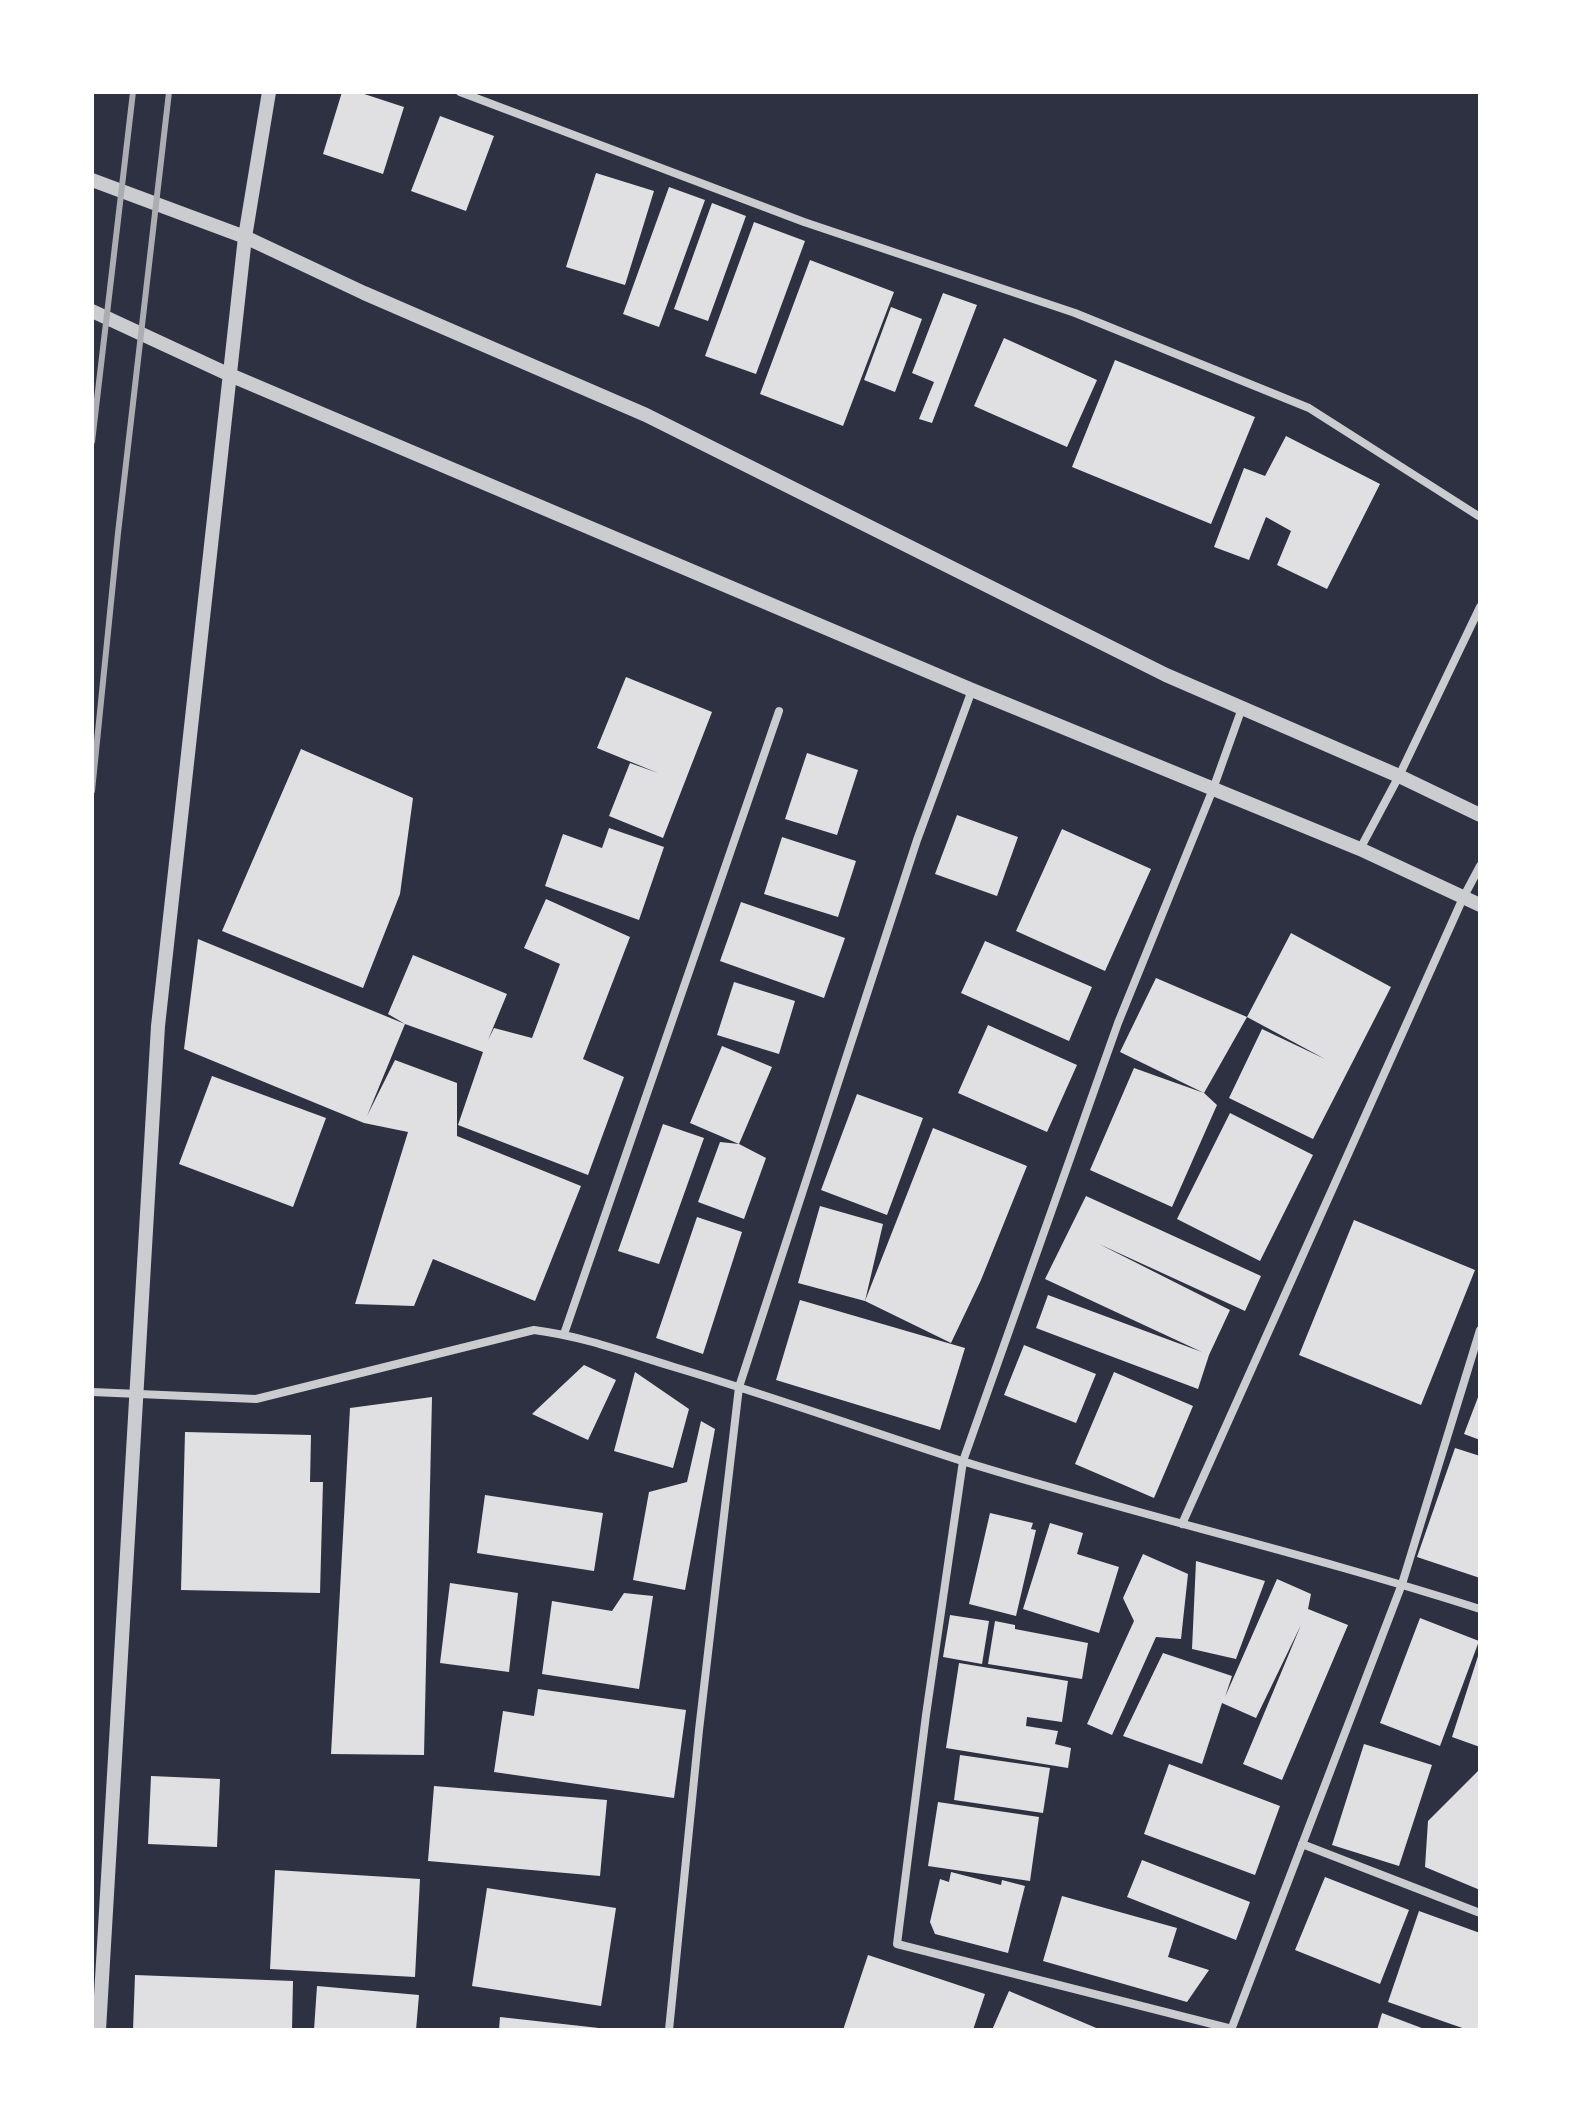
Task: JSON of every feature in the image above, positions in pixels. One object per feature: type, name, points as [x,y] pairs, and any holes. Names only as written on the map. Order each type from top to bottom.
[{"type":"street","points":[[99,2030],[158,1026],[245,237],[269,92]]},
{"type":"street","points":[[460,92],[804,222],[1075,313],[1309,408],[1480,517]]},
{"type":"street","points":[[92,180],[245,237],[364,293],[646,415],[1166,675],[1399,776],[1480,815]]},
{"type":"street","points":[[92,311],[230,375],[972,690],[1360,849],[1480,905]]},
{"type":"street","points":[[1360,849],[1399,776],[1480,607]]},
{"type":"street","points":[[669,2030],[699,1730],[739,1387],[917,840],[972,690]]},
{"type":"street","points":[[1242,708],[1213,789],[1118,1023],[963,1461],[897,1944],[1232,2030],[1402,1584],[1480,1330]]},
{"type":"street","points":[[564,1334],[779,711]]},
{"type":"street","points":[[1182,1524],[1480,866]]},
{"type":"street","points":[[92,1392],[256,1399],[534,1330],[564,1334],[739,1387],[963,1461],[1402,1584],[1480,1609]]},
{"type":"street","points":[[1302,1844],[1480,1913]]},
{"type":"building","points":[[342,92],[358,92],[404,107],[383,174],[323,154]]},
{"type":"building","points":[[440,116],[494,136],[466,211],[411,191]]},
{"type":"building","points":[[596,173],[654,191],[625,285],[566,267]]},
{"type":"building","points":[[669,187],[705,200],[659,327],[623,314]]},
{"type":"building","points":[[712,203],[746,216],[708,321],[674,309]]},
{"type":"building","points":[[754,222],[805,241],[756,374],[705,356]]},
{"type":"building","points":[[810,260],[894,292],[843,426],[760,394]]},
{"type":"building","points":[[943,293],[977,305],[932,423],[919,419],[934,382],[912,373]]},
{"type":"building","points":[[891,307],[922,319],[895,392],[864,380]]},
{"type":"building","points":[[1004,338],[1097,380],[1067,447],[974,406]]},
{"type":"building","points":[[1115,360],[1255,417],[1211,524],[1072,467]]},
{"type":"building","points":[[1286,436],[1380,484],[1327,589],[1277,565],[1291,531],[1266,517],[1249,560],[1214,547],[1244,468],[1265,476]]},
{"type":"building","points":[[626,677],[712,712],[663,838],[609,816],[630,763],[658,773],[597,748]]},
{"type":"building","points":[[301,749],[413,798],[400,894],[363,988],[222,931]]},
{"type":"building","points":[[807,753],[858,770],[837,835],[785,819]]},
{"type":"building","points":[[957,815],[1018,837],[997,896],[935,874]]},
{"type":"building","points":[[609,828],[664,847],[639,920],[545,886],[563,834],[602,848]]},
{"type":"building","points":[[1062,829],[1151,869],[1105,971],[1016,931]]},
{"type":"building","points":[[782,837],[856,861],[838,917],[764,894]]},
{"type":"building","points":[[546,899],[630,937],[583,1059],[624,1077],[588,1175],[458,1125],[483,1052],[405,1024],[388,1014],[413,955],[507,994],[488,1040],[494,1028],[532,1038],[560,964],[524,948]]},
{"type":"building","points":[[741,902],[845,938],[824,998],[720,961]]},
{"type":"building","points":[[1291,933],[1391,987],[1313,1139],[1229,1098],[1262,1029],[1325,1059],[1247,1017]]},
{"type":"building","points":[[198,939],[405,1024],[367,1116],[395,1060],[457,1083],[457,1136],[581,1186],[535,1301],[433,1259],[414,1306],[355,1304],[408,1132],[364,1123],[184,1049]]},
{"type":"building","points":[[985,941],[1092,987],[1069,1041],[961,993]]},
{"type":"building","points":[[1156,978],[1247,1017],[1204,1093],[1120,1052]]},
{"type":"building","points":[[734,982],[795,1001],[779,1054],[717,1035]]},
{"type":"building","points":[[988,1025],[1077,1065],[1047,1132],[958,1093]]},
{"type":"building","points":[[722,1046],[772,1067],[739,1144],[690,1123]]},
{"type":"building","points":[[1134,1068],[1204,1093],[1217,1105],[1172,1207],[1090,1170]]},
{"type":"building","points":[[212,1076],[326,1118],[293,1207],[179,1164]]},
{"type":"building","points":[[857,1094],[923,1118],[887,1215],[821,1190]]},
{"type":"building","points":[[1230,1113],[1313,1155],[1260,1261],[1177,1219]]},
{"type":"building","points":[[663,1124],[704,1138],[659,1264],[618,1251]]},
{"type":"building","points":[[933,1128],[1027,1166],[981,1280],[951,1343],[865,1301]]},
{"type":"building","points":[[720,1142],[739,1144],[766,1158],[744,1219],[698,1202]]},
{"type":"building","points":[[1086,1196],[1261,1276],[1245,1311],[1099,1244],[1230,1310],[1209,1355],[1198,1389],[1036,1328],[1048,1295],[1202,1352],[1045,1279]]},
{"type":"building","points":[[820,1206],[883,1224],[865,1301],[798,1283]]},
{"type":"building","points":[[697,1217],[742,1232],[703,1354],[656,1338]]},
{"type":"building","points":[[1354,1220],[1475,1270],[1421,1405],[1299,1355]]},
{"type":"building","points":[[800,1300],[965,1348],[940,1430],[776,1380]]},
{"type":"building","points":[[1024,1345],[1096,1374],[1076,1423],[1004,1395]]},
{"type":"building","points":[[584,1365],[616,1380],[588,1440],[532,1414]]},
{"type":"building","points":[[635,1372],[689,1409],[673,1468],[614,1451]]},
{"type":"building","points":[[1114,1372],[1193,1406],[1154,1498],[1075,1464]]},
{"type":"building","points":[[1480,1392],[1480,1440],[1464,1434]]},
{"type":"building","points":[[432,1397],[424,1755],[331,1754],[350,1408]]},
{"type":"building","points":[[701,1421],[715,1429],[685,1590],[633,1580],[649,1492],[687,1482]]},
{"type":"building","points":[[185,1432],[311,1435],[310,1482],[323,1482],[320,1593],[181,1590]]},
{"type":"building","points":[[1455,1448],[1480,1456],[1480,1578],[1417,1557]]},
{"type":"building","points":[[485,1495],[603,1513],[594,1571],[477,1553]]},
{"type":"building","points":[[990,1513],[1033,1523],[1031,1529],[1036,1530],[1016,1616],[969,1604]]},
{"type":"building","points":[[1050,1523],[1083,1533],[1077,1554],[1119,1567],[1099,1633],[1023,1609]]},
{"type":"building","points":[[1143,1554],[1188,1574],[1181,1639],[1156,1637],[1112,1735],[1087,1724],[1134,1621],[1123,1598]]},
{"type":"building","points":[[1196,1561],[1265,1581],[1236,1659],[1192,1649]]},
{"type":"building","points":[[1277,1579],[1311,1594],[1308,1609],[1348,1625],[1282,1780],[1243,1764],[1301,1625],[1256,1718],[1222,1703],[1202,1764],[1123,1736],[1163,1653],[1232,1676],[1225,1697]]},
{"type":"building","points":[[450,1583],[518,1593],[509,1672],[440,1663]]},
{"type":"building","points":[[624,1593],[653,1596],[639,1689],[542,1674],[552,1601],[612,1611]]},
{"type":"building","points":[[950,1615],[989,1621],[982,1664],[943,1657]]},
{"type":"building","points":[[1420,1618],[1479,1641],[1440,1746],[1380,1723]]},
{"type":"building","points":[[995,1621],[1015,1625],[1015,1629],[1088,1643],[1082,1679],[988,1664]]},
{"type":"building","points":[[1480,1653],[1480,1747],[1452,1737]]},
{"type":"building","points":[[959,1663],[1068,1681],[1062,1722],[1027,1717],[1026,1726],[1058,1731],[1055,1744],[1071,1748],[1068,1768],[946,1748]]},
{"type":"building","points":[[538,1689],[686,1710],[674,1798],[494,1772],[503,1711],[534,1716]]},
{"type":"building","points":[[1364,1744],[1432,1765],[1399,1866],[1332,1845]]},
{"type":"building","points":[[960,1755],[1050,1768],[1043,1813],[954,1800]]},
{"type":"building","points":[[1169,1764],[1280,1806],[1255,1875],[1144,1834]]},
{"type":"building","points":[[1480,1769],[1480,1890],[1425,1867],[1428,1821]]},
{"type":"building","points":[[151,1776],[220,1779],[217,1847],[148,1844]]},
{"type":"building","points":[[434,1786],[607,1800],[600,1876],[428,1861]]},
{"type":"building","points":[[938,1802],[1039,1817],[1030,1881],[928,1866]]},
{"type":"building","points":[[1142,1860],[1250,1902],[1236,1940],[1127,1897]]},
{"type":"building","points":[[275,1870],[420,1879],[415,1977],[270,1969]]},
{"type":"building","points":[[951,1872],[1001,1885],[1002,1880],[1025,1886],[1008,1953],[935,1934],[930,1922],[940,1879],[949,1882]]},
{"type":"building","points":[[1325,1877],[1409,1910],[1380,1984],[1295,1950]]},
{"type":"building","points":[[487,1888],[616,1908],[601,2006],[472,1986]]},
{"type":"building","points":[[1062,1896],[1177,1928],[1168,1957],[1209,1970],[1187,2002],[1043,1961]]},
{"type":"building","points":[[1419,1911],[1480,1933],[1480,2030],[1468,2030],[1388,2002]]},
{"type":"building","points":[[868,1955],[985,1994],[973,2030],[843,2030]]},
{"type":"building","points":[[135,1975],[293,1981],[292,2030],[133,2030]]},
{"type":"building","points":[[317,1986],[419,1995],[416,2030],[314,2030]]},
{"type":"building","points":[[1009,1991],[1101,2030],[992,2030]]},
{"type":"building","points":[[1382,2013],[1427,2030],[1377,2030]]},
{"type":"building","points":[[500,2017],[599,2028],[599,2030],[499,2030]]},
{"type":"railway","points":[[92,442],[133,92]]},
{"type":"railway","points":[[92,791],[118,533],[169,92]]}]
